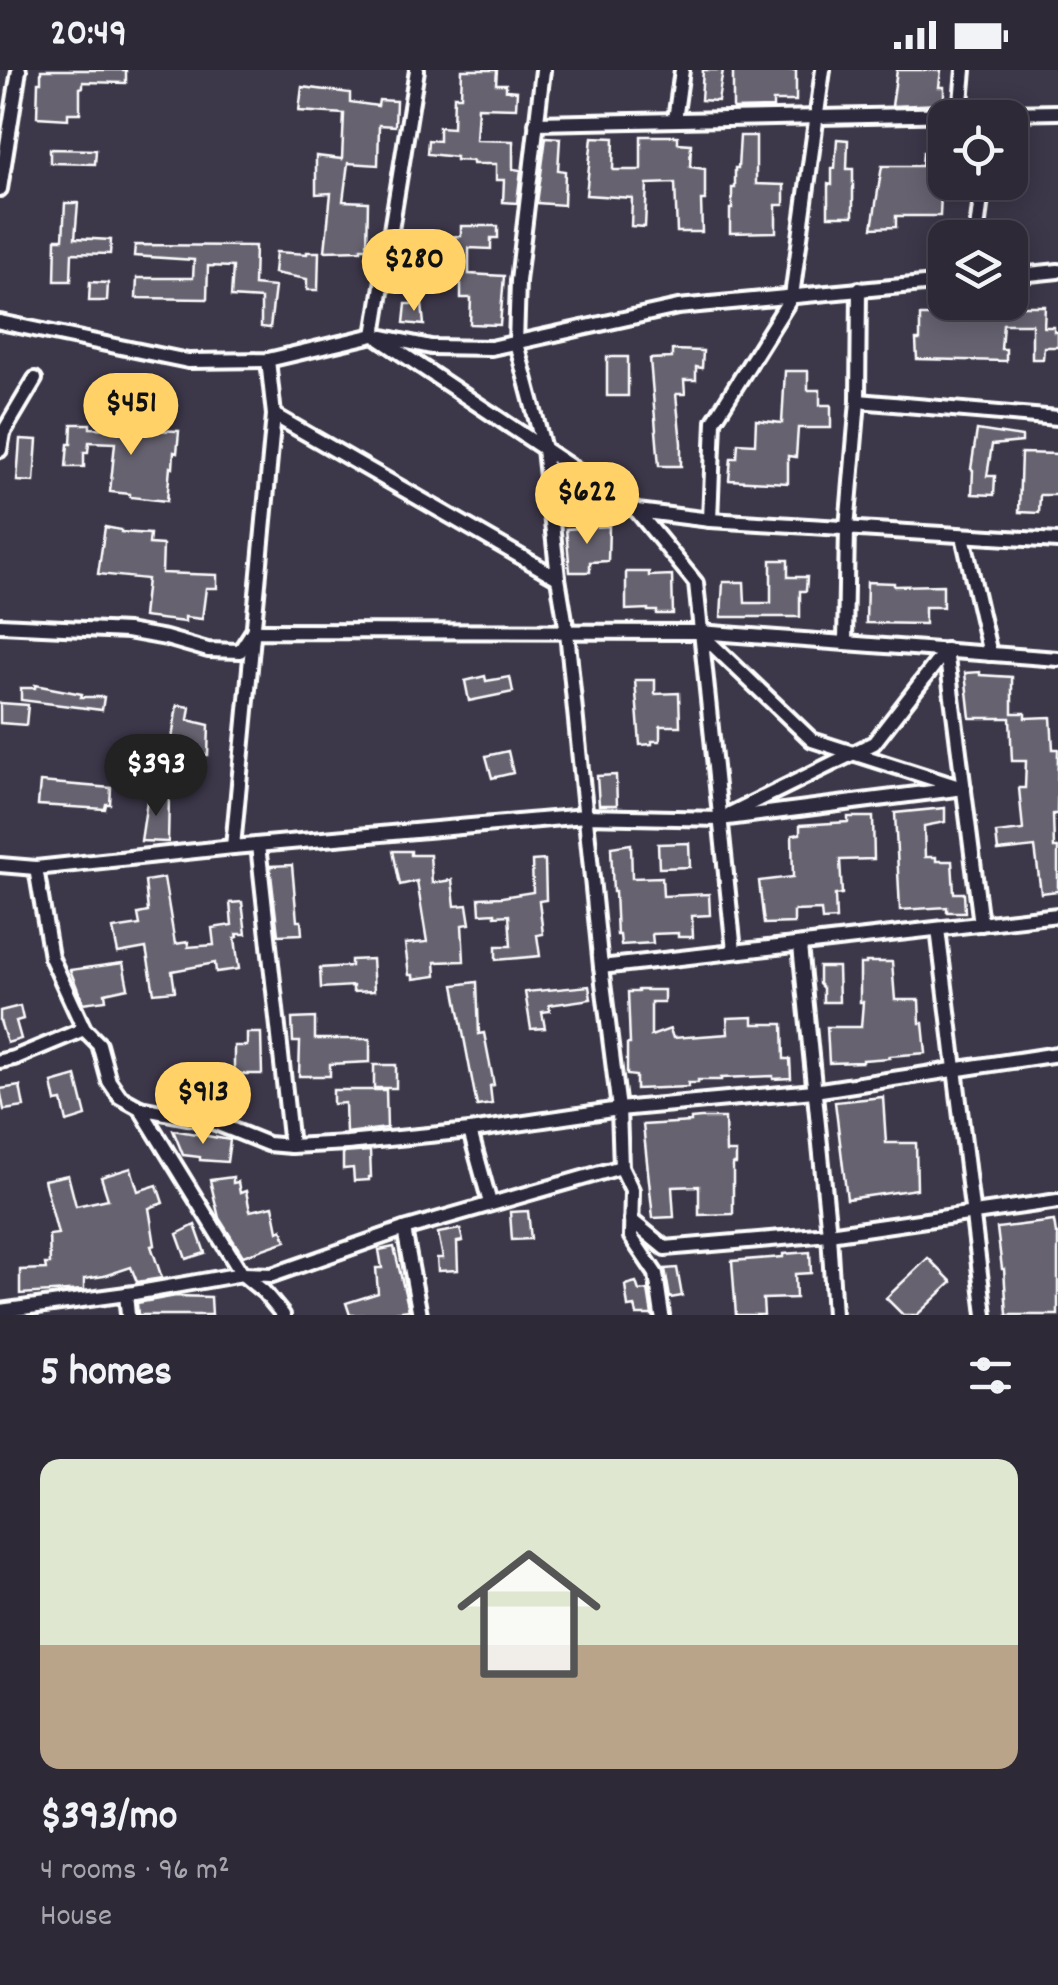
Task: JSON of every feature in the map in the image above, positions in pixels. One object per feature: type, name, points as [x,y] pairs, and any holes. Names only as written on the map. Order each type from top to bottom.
[{"type":"street","points":[[0,189],[19,70]]},
{"type":"street","points":[[374,335],[417,70]]},
{"type":"street","points":[[543,70],[518,281],[516,343],[544,449],[620,1109],[621,1167],[632,1190],[631,1237],[656,1274],[662,1315]]},
{"type":"street","points":[[675,120],[682,70]]},
{"type":"street","points":[[710,520],[714,421],[792,296],[823,70]]},
{"type":"street","points":[[961,100],[964,70]]},
{"type":"street","points":[[1028,113],[1058,112]]},
{"type":"street","points":[[536,124],[928,114]]},
{"type":"street","points":[[1028,274],[1058,271]]},
{"type":"street","points":[[0,322],[188,360],[268,360],[374,335],[431,347],[491,348],[678,307],[928,283]]},
{"type":"street","points":[[845,643],[847,528],[858,401],[859,288]]},
{"type":"street","points":[[374,335],[637,511],[696,584],[734,952]]},
{"type":"street","points":[[233,847],[274,415],[268,360]]},
{"type":"street","points":[[0,450],[3,433],[34,379]]},
{"type":"street","points":[[858,401],[1058,418]]},
{"type":"street","points":[[274,415],[558,578]]},
{"type":"street","points":[[637,511],[710,520],[1058,541]]},
{"type":"street","points":[[963,536],[990,654]]},
{"type":"street","points":[[0,625],[127,631],[208,650],[240,651],[254,631]]},
{"type":"street","points":[[254,631],[700,632],[1058,659]]},
{"type":"street","points":[[700,632],[812,740],[964,788]]},
{"type":"street","points":[[720,819],[874,743],[946,650]]},
{"type":"street","points":[[946,650],[981,924]]},
{"type":"street","points":[[0,865],[36,868],[585,816],[720,819],[964,788]]},
{"type":"street","points":[[258,845],[291,1146]]},
{"type":"street","points":[[36,868],[51,957],[84,1030],[100,1044],[108,1081],[120,1097],[140,1108],[214,1122],[268,1144],[347,1144],[470,1131],[620,1109],[814,1091],[1058,1054]]},
{"type":"street","points":[[601,967],[1058,915]]},
{"type":"street","points":[[938,929],[985,1315]]},
{"type":"street","points":[[800,946],[834,1315]]},
{"type":"street","points":[[0,1061],[84,1030]]},
{"type":"street","points":[[140,1108],[242,1274],[283,1315]]},
{"type":"street","points":[[470,1131],[490,1204]]},
{"type":"street","points":[[0,1311],[242,1274],[272,1275],[404,1229],[621,1167]]},
{"type":"street","points":[[631,1220],[666,1248],[829,1234],[1058,1201]]},
{"type":"street","points":[[404,1229],[420,1315]]},
{"type":"street","points":[[126,1294],[128,1315]]},
{"type":"building","points":[[41,70],[126,70],[126,83],[83,82],[80,113],[68,113],[68,119],[37,117]]},
{"type":"building","points":[[462,70],[497,70],[496,84],[506,84],[506,90],[517,91],[516,108],[478,107],[476,140],[513,141],[513,169],[521,170],[517,203],[503,202],[504,180],[496,180],[496,164],[473,164],[456,157],[427,154],[428,140],[439,141],[439,127],[453,128],[454,96],[461,96]]},
{"type":"building","points":[[703,70],[723,70],[718,101],[701,100]]},
{"type":"building","points":[[733,70],[796,70],[796,101],[773,101],[773,108],[733,109]]},
{"type":"building","points":[[897,70],[941,70],[939,87],[944,87],[944,100],[892,106]]},
{"type":"building","points":[[302,87],[350,93],[350,102],[378,106],[379,100],[396,101],[395,126],[379,125],[378,165],[348,163],[343,201],[368,202],[367,248],[325,251],[331,193],[316,194],[316,156],[342,159],[344,114],[299,111]]},
{"type":"building","points":[[641,136],[678,136],[678,143],[691,144],[690,167],[705,169],[702,232],[677,232],[675,183],[647,184],[645,227],[631,226],[632,198],[586,195],[592,137],[614,138],[613,170],[641,170]]},
{"type":"building","points":[[740,136],[756,136],[756,184],[784,185],[784,205],[776,205],[776,232],[730,233]]},
{"type":"building","points":[[546,137],[560,138],[558,170],[565,171],[564,205],[537,203]]},
{"type":"building","points":[[837,139],[848,140],[847,169],[853,169],[853,216],[828,216],[828,184],[832,185]]},
{"type":"building","points":[[50,149],[96,150],[95,164],[50,163]]},
{"type":"building","points":[[923,152],[928,152],[928,200],[941,200],[940,216],[896,216],[896,227],[872,228],[882,166],[922,166]]},
{"type":"building","points":[[65,203],[78,203],[75,238],[111,240],[110,254],[72,253],[71,281],[55,281],[56,239],[63,239]]},
{"type":"building","points":[[461,226],[498,226],[498,238],[491,238],[491,249],[469,248],[469,274],[504,276],[500,325],[470,324],[471,298],[461,298],[461,284],[426,284],[426,238],[461,236]]},
{"type":"building","points":[[135,245],[255,246],[254,285],[275,287],[270,328],[261,327],[261,299],[231,297],[233,267],[208,266],[207,299],[136,298],[137,278],[193,278],[194,260],[134,256]]},
{"type":"building","points":[[276,252],[319,252],[318,290],[307,290],[307,279],[274,273]]},
{"type":"building","points":[[90,282],[108,283],[107,301],[89,301]]},
{"type":"building","points":[[406,304],[422,304],[424,325],[404,323]]},
{"type":"building","points":[[1028,306],[1045,306],[1044,327],[1054,327],[1054,332],[1058,332],[1058,347],[1044,347],[1043,359],[1032,359],[1032,324],[1003,324],[1001,349],[1006,349],[1006,361],[917,359],[920,316],[928,316],[928,320],[1028,320]]},
{"type":"building","points":[[672,350],[703,351],[702,368],[696,367],[696,380],[684,380],[685,394],[676,394],[681,466],[659,466],[650,359],[672,358]]},
{"type":"building","points":[[607,357],[628,357],[628,396],[607,396]]},
{"type":"building","points":[[785,371],[808,371],[808,390],[820,390],[820,405],[831,405],[831,428],[798,428],[796,457],[788,456],[788,483],[729,480],[731,458],[737,458],[738,443],[755,444],[756,420],[782,423]]},
{"type":"building","points":[[72,424],[179,431],[167,501],[110,492],[115,443],[89,442],[84,467],[66,467]]},
{"type":"building","points":[[977,430],[1022,437],[1022,442],[992,445],[987,476],[995,476],[994,495],[972,494]]},
{"type":"building","points":[[20,439],[37,440],[34,482],[17,481]]},
{"type":"building","points":[[1021,453],[1058,454],[1058,495],[1040,495],[1039,513],[1019,512]]},
{"type":"building","points":[[609,526],[608,561],[590,562],[590,572],[570,572],[566,529]]},
{"type":"building","points":[[105,527],[150,534],[149,544],[163,545],[162,573],[217,575],[217,588],[206,588],[202,619],[185,617],[185,622],[143,617],[147,579],[98,574]]},
{"type":"building","points":[[771,560],[788,560],[788,577],[807,577],[806,591],[800,591],[800,617],[721,617],[723,582],[744,582],[745,603],[771,603]]},
{"type":"building","points":[[626,572],[672,575],[673,614],[626,610]]},
{"type":"building","points":[[867,582],[943,585],[943,607],[925,607],[925,624],[866,623]]},
{"type":"building","points":[[965,673],[1012,677],[1012,713],[1025,713],[1025,718],[1051,717],[1053,749],[1058,749],[1057,814],[1053,814],[1058,891],[1041,893],[1035,847],[998,851],[996,833],[1023,830],[1019,788],[1025,788],[1026,761],[1012,761],[1010,718],[970,718]]},
{"type":"building","points":[[485,676],[486,681],[510,677],[513,692],[469,701],[465,681]]},
{"type":"building","points":[[635,680],[655,680],[655,694],[679,693],[680,726],[660,726],[660,741],[652,744],[640,745]]},
{"type":"building","points":[[35,685],[82,694],[81,697],[104,697],[102,710],[21,700],[21,688]]},
{"type":"building","points":[[0,703],[28,705],[26,725],[0,723]]},
{"type":"building","points":[[177,705],[190,707],[188,720],[209,725],[208,755],[203,755],[200,772],[168,766]]},
{"type":"building","points":[[508,751],[513,773],[492,778],[486,756]]},
{"type":"building","points":[[616,775],[617,805],[599,805],[597,776]]},
{"type":"building","points":[[40,782],[111,788],[110,804],[105,809],[38,805]]},
{"type":"building","points":[[148,794],[169,796],[168,842],[141,841]]},
{"type":"building","points":[[945,808],[945,822],[924,826],[925,857],[952,861],[954,893],[964,893],[965,912],[947,912],[947,907],[900,910],[895,813]]},
{"type":"building","points":[[848,817],[873,817],[874,859],[840,860],[842,894],[835,895],[836,919],[822,920],[821,910],[794,911],[794,923],[764,924],[759,881],[793,877],[792,835],[800,834],[800,825],[848,822]]},
{"type":"building","points":[[689,843],[690,867],[659,868],[658,844]]},
{"type":"building","points":[[631,844],[632,878],[662,877],[663,896],[709,894],[710,915],[692,916],[693,937],[652,934],[653,943],[621,945],[611,847]]},
{"type":"building","points":[[393,851],[430,855],[432,883],[452,880],[455,906],[467,905],[470,924],[462,925],[464,961],[435,962],[436,976],[413,979],[409,975],[405,944],[427,942],[417,881],[400,885]]},
{"type":"building","points":[[545,860],[546,900],[539,901],[543,934],[537,935],[540,956],[496,960],[496,946],[511,946],[509,915],[480,914],[479,898],[533,892],[532,861]]},
{"type":"building","points":[[292,865],[297,921],[301,921],[302,934],[278,935],[270,866]]},
{"type":"building","points":[[164,878],[175,944],[214,945],[212,928],[232,925],[230,903],[242,902],[246,934],[237,934],[235,938],[239,969],[216,972],[215,963],[172,971],[175,991],[154,993],[146,948],[118,953],[113,929],[140,925],[138,914],[148,912],[145,881]]},
{"type":"building","points":[[372,959],[374,991],[353,992],[353,986],[321,988],[320,968],[351,966],[351,960]]},
{"type":"building","points":[[892,962],[895,1000],[919,1000],[926,1053],[829,1063],[827,1027],[861,1027],[860,964]]},
{"type":"building","points":[[123,963],[128,988],[105,993],[106,1000],[83,1003],[70,970]]},
{"type":"building","points":[[819,967],[838,967],[839,1002],[823,1002]]},
{"type":"building","points":[[477,982],[479,1034],[484,1033],[494,1085],[490,1086],[492,1104],[477,1106],[454,985]]},
{"type":"building","points":[[589,986],[591,999],[549,1005],[550,1011],[542,1012],[545,1028],[531,1029],[525,992]]},
{"type":"building","points":[[664,990],[664,1002],[651,1002],[651,1036],[670,1029],[673,1038],[728,1034],[727,1018],[753,1017],[753,1024],[783,1024],[784,1059],[790,1059],[791,1078],[721,1078],[698,1080],[688,1083],[688,1087],[636,1089],[636,1076],[627,1075],[628,992]]},
{"type":"building","points":[[20,1006],[23,1019],[16,1021],[21,1039],[7,1043],[0,1011]]},
{"type":"building","points":[[315,1018],[315,1039],[370,1039],[370,1062],[330,1064],[330,1076],[299,1076],[300,1042],[293,1042],[292,1019]]},
{"type":"building","points":[[247,1033],[261,1033],[262,1074],[234,1074],[234,1046],[247,1046]]},
{"type":"building","points":[[374,1065],[396,1065],[396,1088],[374,1088]]},
{"type":"building","points":[[76,1076],[86,1116],[67,1122],[62,1101],[56,1102],[52,1083]]},
{"type":"building","points":[[20,1086],[24,1107],[4,1110],[0,1089]]},
{"type":"building","points":[[333,1090],[386,1090],[387,1128],[346,1133],[345,1103],[333,1104]]},
{"type":"building","points":[[883,1097],[886,1143],[916,1143],[917,1189],[847,1199],[835,1102]]},
{"type":"building","points":[[725,1118],[726,1152],[736,1152],[733,1214],[699,1215],[699,1186],[672,1187],[674,1217],[653,1218],[643,1125]]},
{"type":"building","points":[[173,1130],[230,1140],[227,1162],[183,1155]]},
{"type":"building","points":[[370,1151],[371,1177],[354,1181],[353,1168],[343,1169],[343,1153]]},
{"type":"building","points":[[131,1168],[138,1191],[157,1185],[163,1203],[149,1208],[155,1245],[151,1246],[162,1278],[137,1282],[131,1267],[84,1279],[84,1290],[20,1294],[20,1270],[46,1269],[45,1264],[50,1264],[49,1235],[58,1234],[44,1180],[68,1175],[76,1206],[108,1199],[101,1177]]},
{"type":"building","points":[[233,1177],[240,1193],[246,1191],[250,1211],[273,1206],[278,1231],[282,1229],[286,1241],[243,1256],[219,1218],[210,1180]]},
{"type":"building","points":[[528,1211],[531,1239],[512,1240],[510,1212]]},
{"type":"building","points":[[1054,1221],[1058,1234],[1058,1315],[1007,1315],[997,1228]]},
{"type":"building","points":[[195,1225],[205,1253],[186,1259],[177,1234]]},
{"type":"building","points":[[460,1229],[463,1241],[457,1242],[458,1270],[438,1271],[437,1258],[443,1258],[438,1233]]},
{"type":"building","points":[[394,1247],[409,1310],[350,1315],[346,1303],[378,1293],[376,1268],[382,1268],[379,1250]]},
{"type":"building","points":[[810,1252],[811,1273],[795,1274],[796,1298],[763,1299],[764,1315],[736,1315],[732,1261]]},
{"type":"building","points":[[928,1258],[952,1282],[917,1315],[903,1315],[886,1298]]},
{"type":"building","points":[[677,1268],[682,1296],[670,1298],[665,1269]]},
{"type":"building","points":[[636,1282],[639,1291],[648,1290],[652,1315],[637,1315],[635,1306],[628,1307],[625,1285]]},
{"type":"building","points":[[176,1296],[211,1297],[212,1315],[138,1315],[137,1303]]}]
